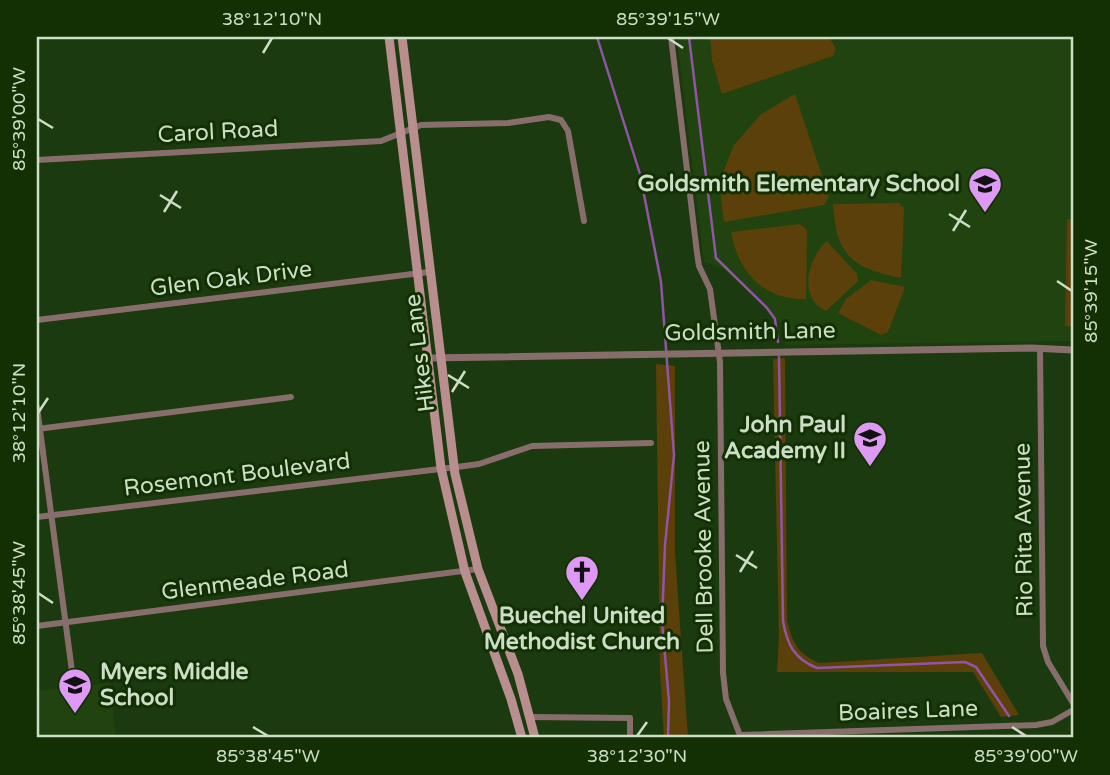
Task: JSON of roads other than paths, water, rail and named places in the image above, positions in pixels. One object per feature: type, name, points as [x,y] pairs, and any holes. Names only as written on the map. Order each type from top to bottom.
[{"type":"main road","name":"Hikes Lane","points":[[389,37],[415,274],[441,468],[466,572],[522,738]]},
{"type":"main road","name":"Hikes Lane","points":[[402,37],[454,467],[478,569],[535,738]]},
{"type":"street","name":"Dell Brooke Avenue","points":[[671,37],[697,253],[699,266],[710,289],[719,352],[723,673],[726,699],[741,737]]},
{"type":"street","name":"Carol Road","points":[[37,160],[382,141],[421,125],[508,123],[549,117],[561,120],[568,131],[584,221]]},
{"type":"street","name":"Glen Oak Drive","points":[[37,320],[429,272]]},
{"type":"street","name":"Rio Rita Avenue","points":[[1040,349],[1043,646],[1048,662],[1073,703]]},
{"type":"street","name":"Goldsmith Lane","points":[[427,358],[664,352],[1073,350]]},
{"type":"street","points":[[38,429],[291,397]]},
{"type":"street","points":[[37,407],[75,694]]},
{"type":"street","name":"Rosemont Boulevard","points":[[37,517],[479,464],[532,446],[651,443]]},
{"type":"street","name":"Glenmeade Road","points":[[37,626],[478,569]]},
{"type":"street","name":"Boaires Lane","points":[[741,737],[1047,724],[1073,710]]},
{"type":"street","points":[[530,718],[630,718],[630,738]]},
{"type":"street","points":[[964,728],[965,738]]},
{"type":"waterway","points":[[597,37],[640,174],[661,282],[674,455],[665,545],[662,622],[669,701],[668,738]]},
{"type":"waterway","points":[[689,37],[716,258],[767,308],[775,319],[778,342]]},
{"type":"waterway","points":[[779,357],[783,621],[793,650],[817,668],[965,662],[976,667],[1009,716]]},
{"type":"waterway","points":[[1020,732],[1024,738]]},
{"type":"place","name":"Goldsmith Elementary School","points":[[985,214]]},
{"type":"place","name":"John Paul Academy II","points":[[870,468]]},
{"type":"place","name":"Buechel United Methodist Church","points":[[582,602]]},
{"type":"place","name":"Myers Middle School","points":[[75,715]]}]
